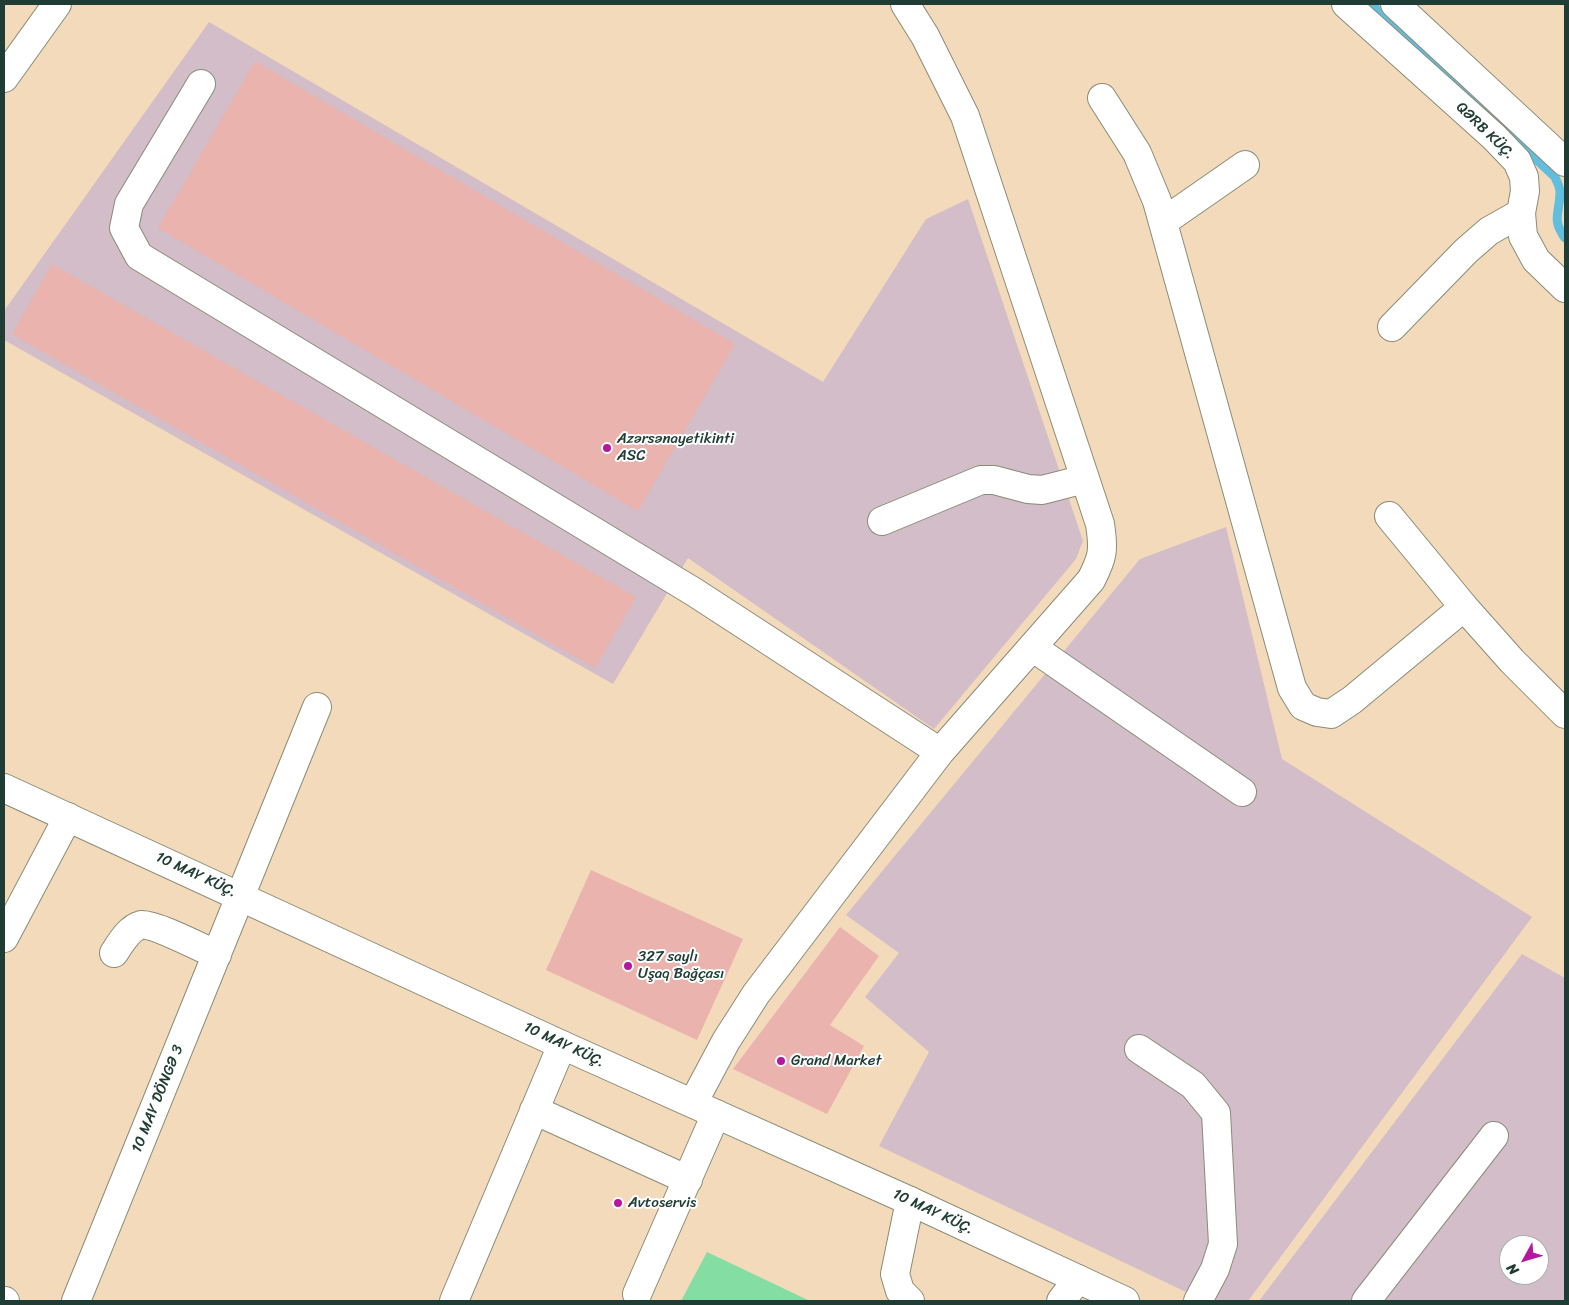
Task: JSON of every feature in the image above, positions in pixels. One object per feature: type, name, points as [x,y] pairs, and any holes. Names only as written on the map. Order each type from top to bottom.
[{"type":"street","points":[[4,78],[57,4]]},
{"type":"street","points":[[637,1294],[688,1180],[705,1109],[726,1041],[756,994],[940,752],[1091,580],[1100,564],[1103,546],[1100,524],[964,116],[925,36],[905,4]]},
{"type":"street","name":"QƏRB KÜÇ.","points":[[1346,4],[1494,136],[1517,161],[1524,177],[1526,191],[1521,213],[1523,236],[1536,260],[1565,288]]},
{"type":"street","name":"QƏRB KÜÇ.","points":[[1395,4],[1565,162]]},
{"type":"street","points":[[201,84],[129,204],[124,228],[139,256],[694,592],[940,752]]},
{"type":"street","points":[[1102,98],[1138,153],[1158,201],[1292,688],[1303,706],[1317,712],[1331,714],[1352,700],[1464,607]]},
{"type":"street","points":[[1163,222],[1245,165]]},
{"type":"street","points":[[1392,327],[1466,251],[1489,231],[1521,213]]},
{"type":"street","points":[[882,521],[981,480],[994,480],[1028,489],[1042,490],[1085,479]]},
{"type":"street","points":[[1389,516],[1464,607],[1565,714]]},
{"type":"street","points":[[1032,648],[1242,792]]},
{"type":"street","name":"10 MAY DÖNGƏ 3","points":[[76,1301],[317,707]]},
{"type":"street","name":"10 MAY KÜÇ.","points":[[4,788],[562,1045],[910,1201],[1120,1300]]},
{"type":"street","points":[[4,938],[68,817]]},
{"type":"street","points":[[114,953],[130,932],[141,925],[153,927],[217,955]]},
{"type":"street","points":[[454,1301],[562,1045]]},
{"type":"street","points":[[1139,1049],[1193,1085],[1216,1113],[1223,1244],[1215,1269],[1198,1301]]},
{"type":"street","points":[[534,1110],[688,1180]]},
{"type":"street","points":[[1366,1301],[1494,1136]]},
{"type":"street","points":[[910,1201],[894,1274],[900,1291],[910,1301]]},
{"type":"street","points":[[1060,1301],[1078,1279]]},
{"type":"shaded area","name":"Azərsənayetikinti ASC","points":[[209,22],[823,382],[926,219],[968,199],[1083,541],[1076,559],[934,729],[688,558],[613,684],[4,340],[4,311]]},
{"type":"shaded area","points":[[1226,527],[1282,759],[1532,917],[1248,1301],[1205,1301],[879,1146],[929,1052],[865,997],[899,953],[846,915],[1140,559]]},
{"type":"shaded area","points":[[1522,954],[1565,978],[1565,1301],[1259,1301]]},
{"type":"green space","points":[[707,1252],[810,1301],[681,1301]]},
{"type":"building","points":[[255,61],[735,344],[638,511],[158,228]]},
{"type":"building","points":[[52,264],[636,597],[595,668],[12,334]]},
{"type":"building","points":[[591,870],[743,939],[697,1040],[546,970]]},
{"type":"building","points":[[840,927],[879,956],[830,1025],[864,1046],[827,1114],[733,1069]]},
{"type":"waterway","points":[[1371,4],[1555,177],[1560,192],[1557,221],[1565,238]]},
{"type":"place","name":"Azərsənayetikinti ASC","points":[[607,448]]},
{"type":"place","name":"327 saylı Uşaq Bağçası","points":[[628,966]]},
{"type":"place","name":"Grand Market","points":[[781,1061]]},
{"type":"place","name":"Avtoservis","points":[[618,1203]]}]
